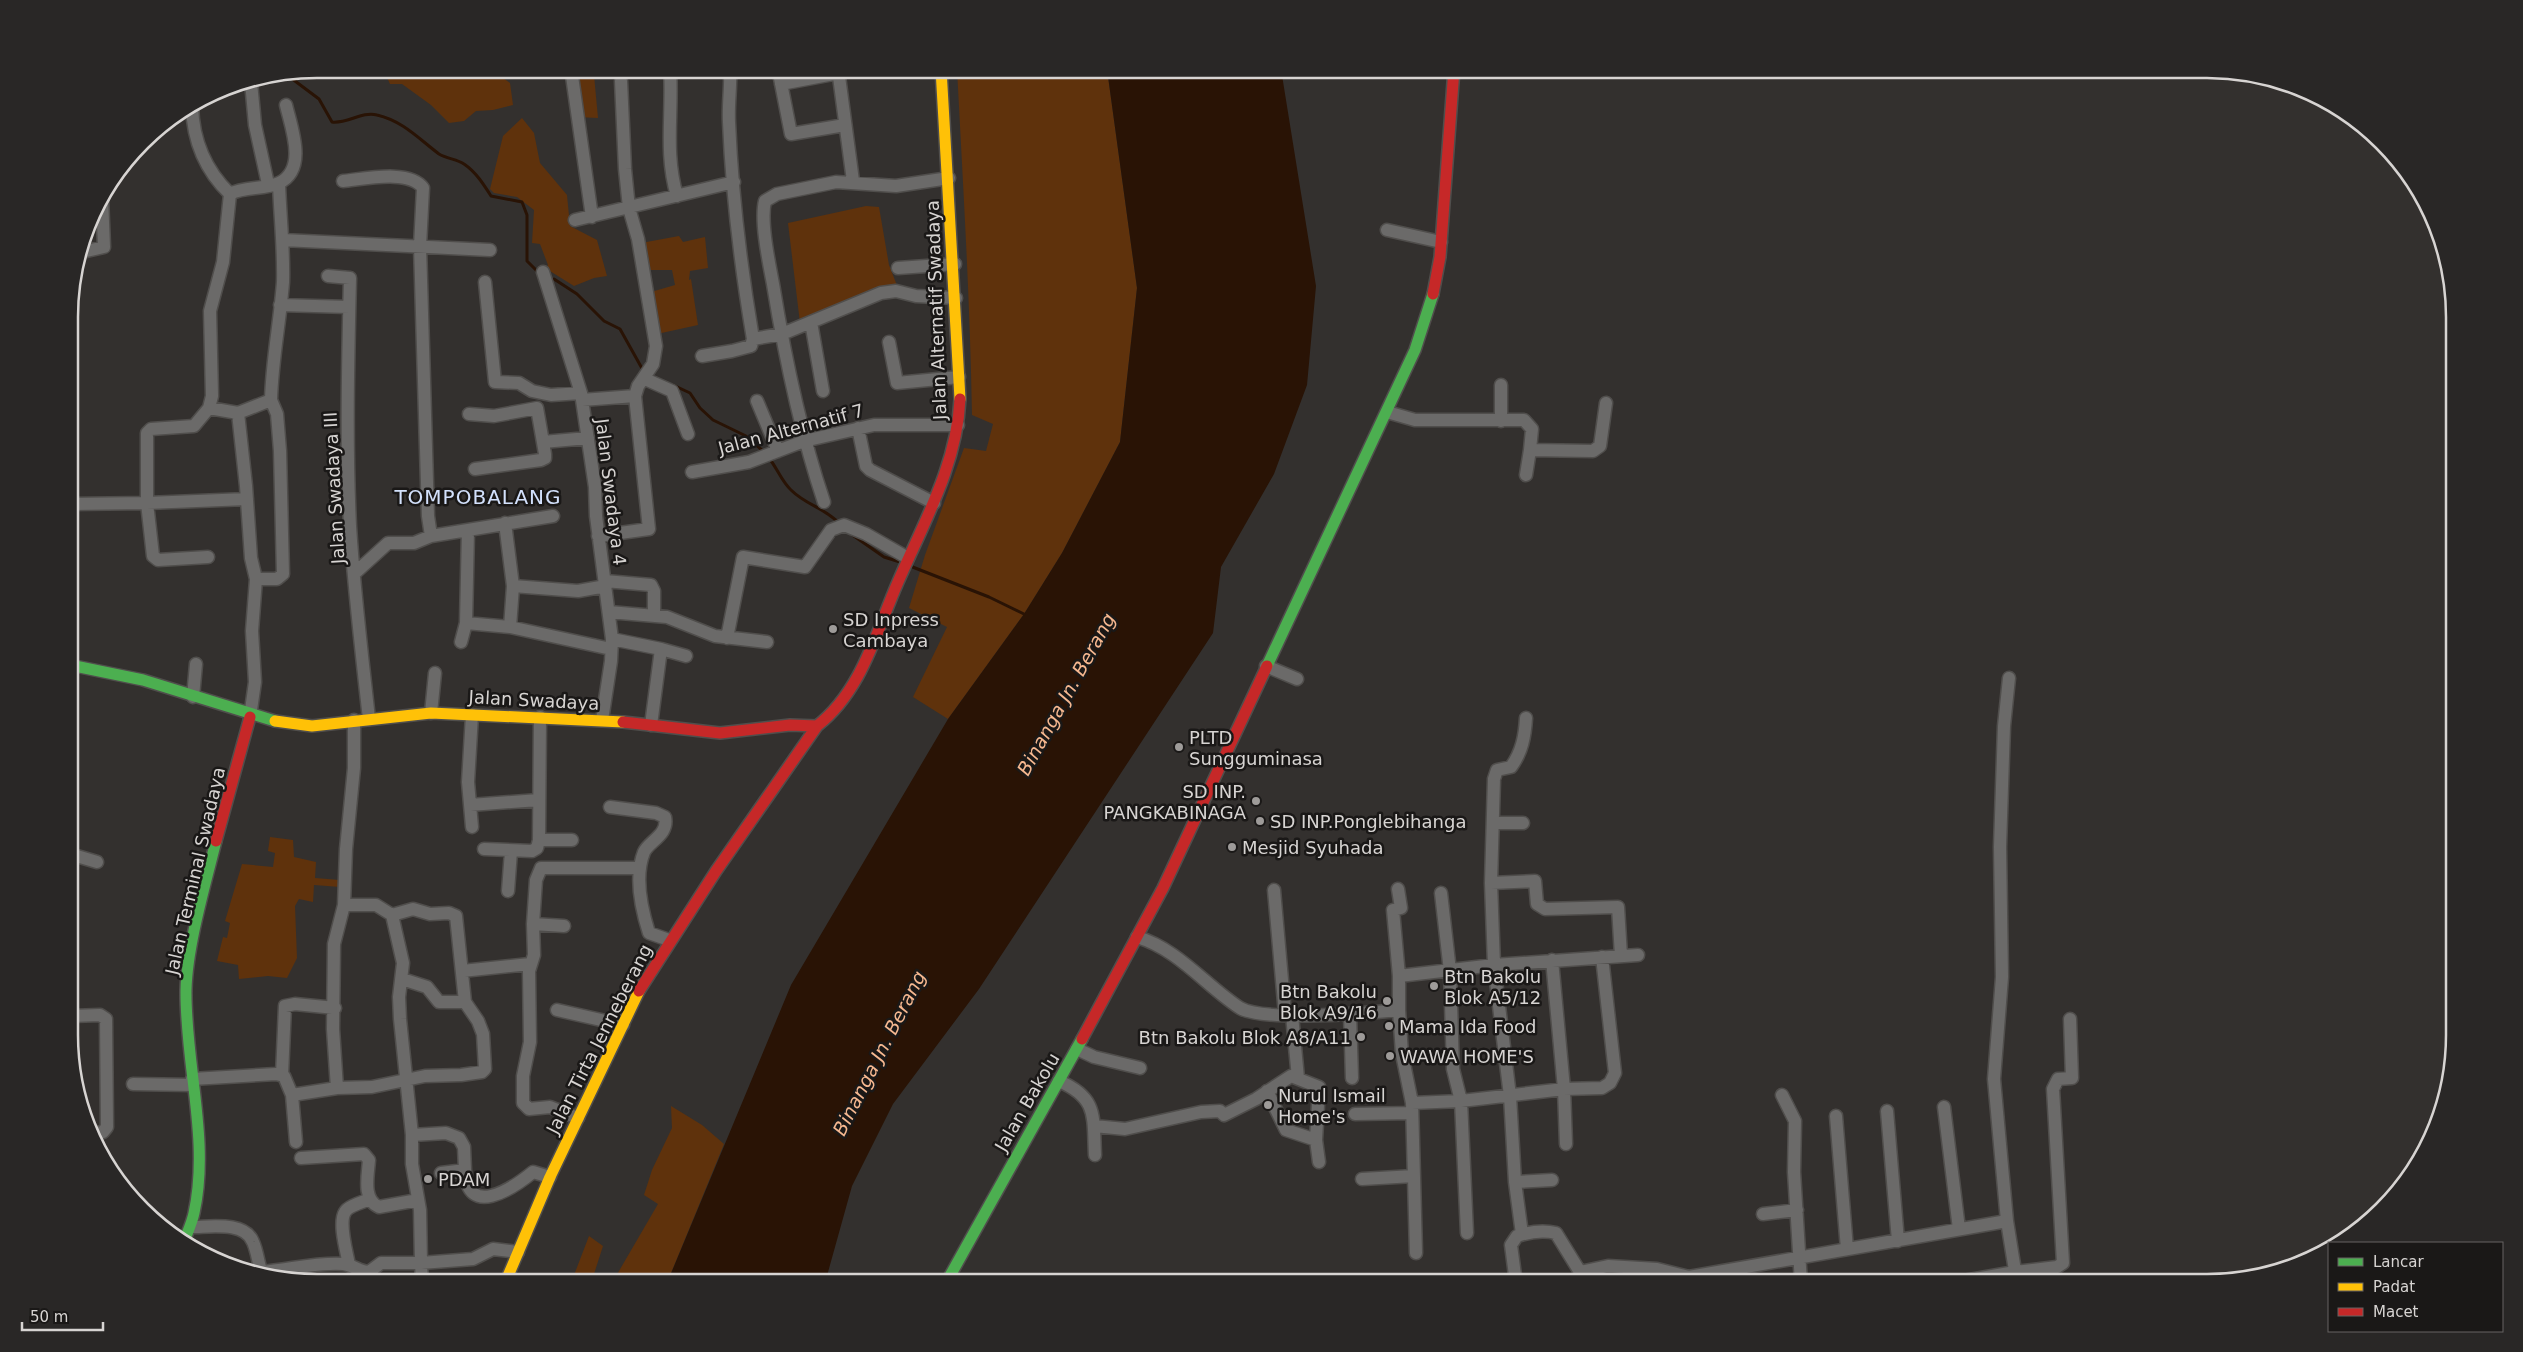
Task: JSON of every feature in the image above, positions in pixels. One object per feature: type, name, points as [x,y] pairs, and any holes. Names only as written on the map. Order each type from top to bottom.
[{"type":"street","points":[[572,77],[592,217]]},
{"type":"street","points":[[671,77],[672,94],[668,135],[670,165],[677,196]]},
{"type":"street","points":[[702,356],[744,349],[750,346],[753,339],[744,290],[734,182],[729,121],[730,77]]},
{"type":"street","points":[[795,77],[780,79],[791,134],[845,125]]},
{"type":"street","points":[[840,77],[853,181]]},
{"type":"street","name":"Jalan Alternatif Swadaya","points":[[817,726],[829,718],[856,678],[868,656],[908,558],[946,473],[958,424],[959,377],[955,264],[942,77]]},
{"type":"street","name":"Jalan Bakolu","points":[[951,1274],[1077,1050],[1137,937],[1271,668],[1389,413],[1431,306],[1441,242],[1453,77]]},
{"type":"street","points":[[598,536],[649,529],[634,396],[654,360],[656,346],[638,238],[629,208],[625,169],[621,81]]},
{"type":"street","points":[[251,87],[254,117],[273,184],[283,240],[280,305],[271,400],[277,414],[280,451],[283,574],[276,579],[256,579]]},
{"type":"street","points":[[230,194],[273,184],[291,170],[296,158],[296,147],[286,105]]},
{"type":"street","points":[[189,115],[206,165],[230,194],[223,262],[210,311],[212,396],[209,408],[194,426],[151,429],[147,433],[147,503],[150,541],[155,559],[208,557]]},
{"type":"street","points":[[343,181],[405,176],[418,181],[423,188],[420,246],[428,516],[431,536]]},
{"type":"street","points":[[824,502],[804,442],[782,334],[769,263],[765,201],[777,194],[818,184],[853,181],[896,186],[949,178]]},
{"type":"street","points":[[575,220],[734,182]]},
{"type":"street","points":[[87,251],[104,247],[103,210]]},
{"type":"street","points":[[1387,230],[1441,242]]},
{"type":"street","points":[[283,240],[490,250]]},
{"type":"street","points":[[898,268],[955,264]]},
{"type":"street","name":"Jalan Swadaya 4","points":[[544,272],[582,397],[595,487],[598,536],[606,584],[611,644],[602,720]]},
{"type":"street","name":"Jalan Swadaya III","points":[[328,276],[350,278],[347,421],[350,518],[369,719]]},
{"type":"street","points":[[485,282],[495,382],[519,383],[532,390],[551,395],[582,397],[634,396]]},
{"type":"street","points":[[753,339],[782,334],[861,300],[891,292],[916,296],[956,298]]},
{"type":"street","points":[[280,305],[349,307]]},
{"type":"street","points":[[812,322],[823,391]]},
{"type":"street","points":[[889,342],[897,384],[959,377]]},
{"type":"street","points":[[645,379],[672,391],[688,434]]},
{"type":"street","points":[[1501,385],[1501,421]]},
{"type":"street","points":[[209,408],[238,413],[271,400]]},
{"type":"street","points":[[757,401],[778,451]]},
{"type":"street","points":[[1530,450],[1597,449],[1600,446],[1606,403]]},
{"type":"street","points":[[469,414],[494,416],[537,408],[543,442],[543,459],[475,469]]},
{"type":"street","points":[[238,413],[251,558],[256,579],[252,631],[255,682],[250,716]]},
{"type":"street","points":[[1389,413],[1404,418],[1434,422],[1524,420],[1530,425],[1530,450],[1526,474]]},
{"type":"street","name":"Jalan Alternatif 7","points":[[692,472],[749,462],[804,442],[858,428],[893,424],[958,424]]},
{"type":"street","points":[[858,428],[866,466],[870,470],[934,502]]},
{"type":"street","points":[[543,442],[588,438]]},
{"type":"street","points":[[78,504],[247,499]]},
{"type":"street","points":[[355,573],[385,544],[392,542],[414,542],[431,536],[553,516]]},
{"type":"street","points":[[505,524],[513,586],[510,628]]},
{"type":"street","points":[[727,638],[743,557],[805,567],[831,530],[844,525],[866,534],[908,558]]},
{"type":"street","points":[[462,642],[466,623],[468,530]]},
{"type":"street","points":[[513,586],[578,591],[606,584],[651,585],[654,591],[654,615]]},
{"type":"street","points":[[609,612],[654,615],[678,620],[715,636],[767,642]]},
{"type":"street","points":[[466,623],[611,644],[661,649],[686,656]]},
{"type":"street","points":[[652,725],[661,649]]},
{"type":"street","points":[[192,697],[196,664]]},
{"type":"street","name":"Jalan Swadaya","points":[[78,667],[121,675],[250,716],[312,726],[432,713],[602,720],[720,733],[772,726],[817,726]]},
{"type":"street","points":[[1271,668],[1297,679]]},
{"type":"street","points":[[432,713],[435,674]]},
{"type":"street","points":[[2009,678],[2004,726],[2000,847],[2002,978],[1994,1079],[2007,1221],[2016,1274]]},
{"type":"street","points":[[472,715],[468,782],[472,827]]},
{"type":"street","name":"Jalan Terminal Swadaya","points":[[187,1236],[192,1227],[198,1160],[186,1023],[188,968],[216,842],[250,716]]},
{"type":"street","points":[[484,849],[532,851],[537,848],[539,840],[540,716]]},
{"type":"street","points":[[1522,1234],[1515,1182],[1510,1096],[1494,965],[1491,883],[1496,773],[1497,770],[1511,767],[1516,760],[1524,742],[1526,718]]},
{"type":"street","points":[[336,1088],[333,1029],[334,944],[344,906],[346,850],[354,768],[354,720]]},
{"type":"street","name":"Jalan Tirta Jenneberang","points":[[509,1274],[550,1177],[642,984],[669,940],[817,726]]},
{"type":"street","points":[[470,806],[539,800]]},
{"type":"street","points":[[610,807],[656,813],[665,817],[666,820],[659,838],[645,850],[640,868],[641,904],[649,932],[669,940]]},
{"type":"street","points":[[1494,823],[1523,823]]},
{"type":"street","points":[[539,840],[572,840]]},
{"type":"street","points":[[508,890],[511,851]]},
{"type":"street","points":[[78,856],[98,862]]},
{"type":"street","points":[[578,1118],[550,1106],[529,1109],[523,1103],[523,1076],[530,1042],[530,964],[534,955],[533,924],[536,880],[541,868],[640,868]]},
{"type":"street","points":[[1491,883],[1535,881],[1537,904],[1545,909],[1618,907],[1621,956]]},
{"type":"street","points":[[1274,890],[1288,1015],[1298,1078]]},
{"type":"street","points":[[1398,890],[1401,908],[1393,910],[1399,976],[1402,1054],[1412,1108],[1416,1253]]},
{"type":"street","points":[[1441,893],[1450,971],[1453,1069],[1461,1101],[1467,1233]]},
{"type":"street","points":[[344,906],[376,905],[392,915],[403,963],[399,997],[405,1080],[412,1135],[412,1164],[418,1200],[422,1274]]},
{"type":"street","points":[[292,1095],[336,1088],[372,1087],[437,1074],[461,1075],[484,1071],[486,1066],[483,1034],[478,1021],[465,1002],[456,916],[449,913],[430,914],[413,909],[392,915]]},
{"type":"street","points":[[533,924],[564,926]]},
{"type":"street","points":[[1137,937],[1159,946],[1192,969],[1240,1008],[1260,1014],[1350,1014],[1399,1010]]},
{"type":"street","points":[[1399,976],[1494,965],[1638,955]]},
{"type":"street","points":[[1355,1114],[1564,1089],[1602,1088],[1614,1079],[1613,1047],[1602,958]]},
{"type":"street","points":[[1552,960],[1564,1089],[1566,1144]]},
{"type":"street","points":[[462,971],[530,964]]},
{"type":"street","points":[[402,978],[426,987],[439,1002],[465,1002]]},
{"type":"street","points":[[296,1142],[292,1095],[282,1075],[285,1006],[295,1004],[334,1008]]},
{"type":"street","points":[[557,1010],[623,1026]]},
{"type":"street","points":[[1350,1014],[1352,1078]]},
{"type":"street","points":[[78,1016],[100,1015],[106,1019],[107,1127],[98,1133]]},
{"type":"street","points":[[2030,1274],[2057,1268],[2063,1263],[2053,1088],[2058,1080],[2072,1078],[2070,1019]]},
{"type":"street","points":[[1077,1050],[1094,1057],[1140,1068]]},
{"type":"street","points":[[133,1084],[192,1082],[282,1075]]},
{"type":"street","points":[[1094,1126],[1125,1129],[1201,1112],[1220,1111],[1224,1115],[1291,1076],[1319,1088],[1316,1140],[1319,1162]]},
{"type":"street","points":[[1059,1081],[1082,1094],[1087,1101],[1094,1126],[1095,1155]]},
{"type":"street","points":[[1267,1091],[1286,1130],[1316,1140]]},
{"type":"street","points":[[1782,1095],[1795,1121],[1794,1172],[1800,1274]]},
{"type":"street","points":[[1944,1107],[1958,1229]]},
{"type":"street","points":[[1887,1111],[1898,1241]]},
{"type":"street","points":[[1836,1116],[1847,1249]]},
{"type":"street","points":[[412,1135],[446,1133],[459,1138],[464,1147],[466,1181],[469,1190],[473,1194],[486,1197],[511,1188],[533,1172],[550,1177]]},
{"type":"street","points":[[301,1158],[340,1154],[364,1154],[368,1157],[370,1199],[374,1205],[379,1207],[418,1200]]},
{"type":"street","points":[[441,1173],[465,1170]]},
{"type":"street","points":[[1362,1179],[1414,1176]]},
{"type":"street","points":[[1515,1182],[1552,1180]]},
{"type":"street","points":[[349,1265],[343,1235],[344,1214],[347,1209],[370,1199]]},
{"type":"street","points":[[1763,1214],[1797,1210]]},
{"type":"street","points":[[1706,1274],[2007,1221]]},
{"type":"street","points":[[192,1227],[229,1227],[241,1230],[251,1236],[260,1267]]},
{"type":"street","points":[[1515,1274],[1511,1245],[1517,1236],[1548,1231],[1556,1233],[1581,1274]]},
{"type":"street","points":[[282,1272],[313,1265],[349,1265],[364,1272],[369,1272],[381,1264],[473,1259],[493,1249],[518,1252]]},
{"type":"street","points":[[1591,1274],[1608,1266],[1657,1269],[1677,1274]]},
{"type":"shaded area","points":[[387,77],[502,77],[510,83],[513,105],[493,110],[476,111],[464,121],[449,123],[431,105],[402,84],[390,84]]},
{"type":"shaded area","points":[[571,77],[594,77],[598,118],[576,117]]},
{"type":"shaded area","points":[[957,77],[1108,77],[1137,288],[1120,442],[1062,553],[1024,614],[948,719],[913,697],[947,627],[909,608],[925,555],[964,448],[986,451],[993,424],[972,415],[968,285]]},
{"type":"shaded area","points":[[522,118],[534,133],[540,163],[567,195],[570,226],[597,240],[607,276],[594,278],[574,286],[545,268],[548,265],[540,244],[532,243],[534,210],[517,197],[494,193],[490,189],[503,136]]},
{"type":"shaded area","points":[[866,206],[879,207],[889,265],[898,288],[800,323],[788,223]]},
{"type":"shaded area","points":[[679,236],[683,242],[705,237],[708,268],[690,271],[689,280],[691,279],[698,325],[657,334],[651,292],[675,285],[672,270],[646,270],[641,243]]},
{"type":"shaded area","points":[[270,837],[293,840],[294,857],[316,862],[315,878],[340,880],[340,887],[314,885],[313,902],[299,899],[295,906],[297,958],[287,978],[268,976],[239,979],[238,965],[217,961],[223,937],[227,938],[230,923],[225,921],[242,864],[273,867],[275,853],[268,851]]},
{"type":"shaded area","points":[[671,1106],[702,1125],[724,1144],[671,1274],[617,1274],[658,1204],[644,1195],[652,1170],[672,1128]]},
{"type":"shaded area","points":[[589,1236],[603,1246],[594,1274],[574,1274]]},
{"type":"water","name":"Binanga Jn. Berang","points":[[1108,77],[1282,77],[1316,286],[1307,385],[1274,474],[1221,567],[1213,633],[979,989],[893,1104],[852,1186],[828,1274],[671,1274],[791,985],[948,719],[1024,614],[1062,553],[1120,442],[1137,288]]},
{"type":"waterway","points":[[293,79],[319,99],[332,122],[371,114],[386,118],[410,131],[439,154],[461,162],[468,167],[491,196],[522,202],[527,215],[527,261],[539,273]]},
{"type":"waterway","points":[[554,279],[577,294],[604,321],[620,329],[644,372]]},
{"type":"waterway","points":[[673,385],[690,393],[700,408],[713,420],[746,436],[765,453]]},
{"type":"waterway","points":[[769,458],[791,490],[839,523]]},
{"type":"waterway","points":[[851,534],[884,557],[900,562]]},
{"type":"waterway","points":[[910,566],[989,597],[1024,614]]},
{"type":"traffic: fast","points":[[1267,666],[1415,350],[1433,294]]},
{"type":"traffic: fast","points":[[78,667],[143,680],[275,721]]},
{"type":"traffic: fast","points":[[187,1236],[194,1213],[199,1158],[196,1102],[187,1018],[187,973],[197,916],[216,841]]},
{"type":"traffic: fast","points":[[951,1274],[1082,1039]]},
{"type":"traffic: slow","points":[[941,77],[960,399]]},
{"type":"traffic: slow","points":[[275,721],[312,726],[431,713],[623,722]]},
{"type":"traffic: slow","points":[[509,1274],[550,1177],[639,991]]},
{"type":"traffic: jam","points":[[1433,294],[1440,257],[1453,77]]},
{"type":"traffic: jam","points":[[817,726],[846,696],[875,640],[898,582],[938,493],[953,447],[960,399]]},
{"type":"traffic: jam","points":[[1082,1039],[1163,888],[1267,666]]},
{"type":"traffic: jam","points":[[216,841],[250,717]]},
{"type":"traffic: jam","points":[[623,722],[720,733],[790,725],[817,726]]},
{"type":"traffic: jam","points":[[639,991],[716,871],[817,726]]},
{"type":"place","name":"SD Inpress Cambaya","points":[[833,629]]},
{"type":"place","name":"PLTD Sungguminasa","points":[[1179,747]]},
{"type":"place","name":"SD INP. PANGKABINAGA","points":[[1256,801]]},
{"type":"place","name":"SD INP.Ponglebihanga","points":[[1260,821]]},
{"type":"place","name":"Mesjid Syuhada","points":[[1232,847]]},
{"type":"place","name":"Btn Bakolu Blok A5/12","points":[[1434,986]]},
{"type":"place","name":"Btn Bakolu Blok A9/16","points":[[1387,1001]]},
{"type":"place","name":"Mama Ida Food","points":[[1389,1026]]},
{"type":"place","name":"Btn Bakolu Blok A8/A11","points":[[1361,1037]]},
{"type":"place","name":"WAWA HOME'S","points":[[1390,1056]]},
{"type":"place","name":"Nurul Ismail Home's","points":[[1268,1105]]},
{"type":"place","name":"PDAM","points":[[428,1179]]},
{"type":"district","name":"TOMPOBALANG","points":[[478,497]]}]
